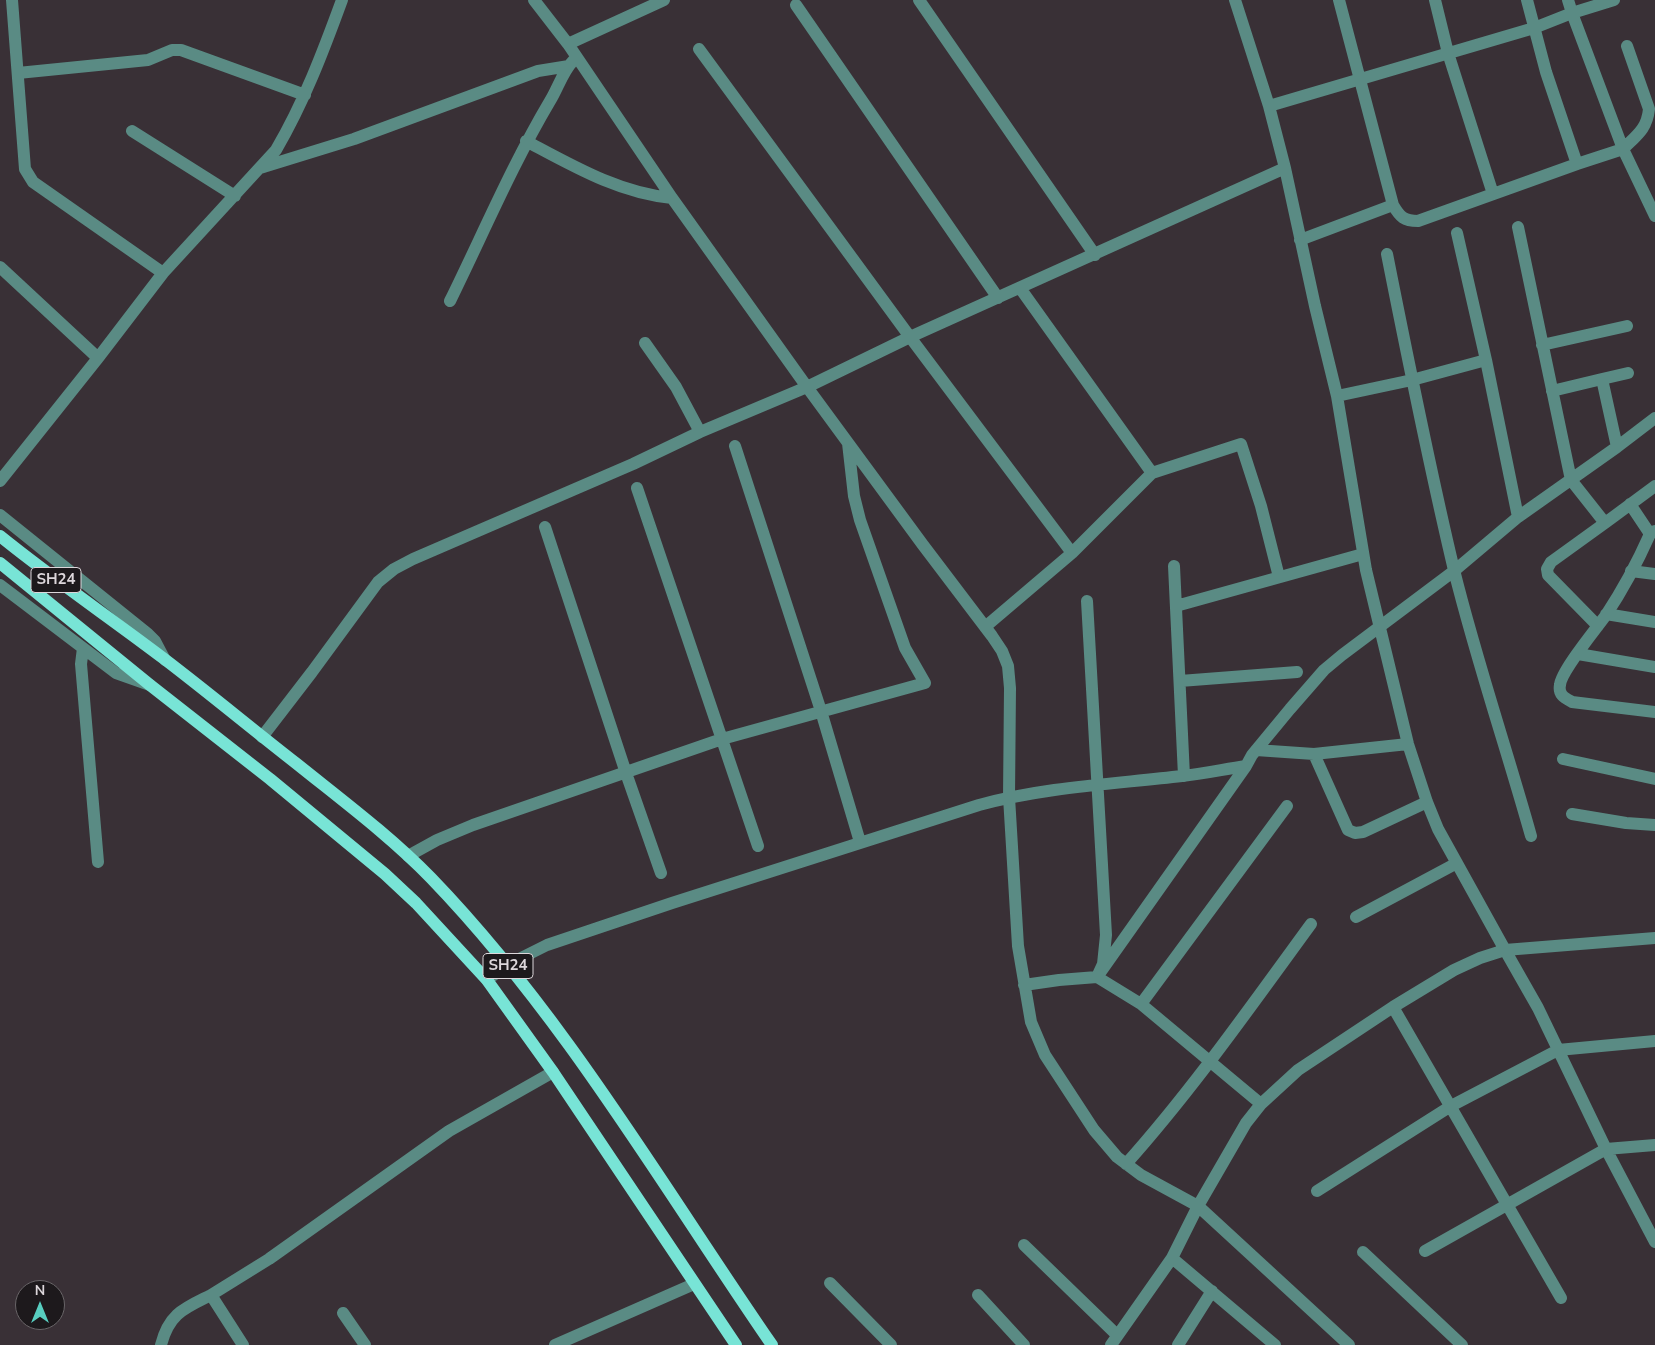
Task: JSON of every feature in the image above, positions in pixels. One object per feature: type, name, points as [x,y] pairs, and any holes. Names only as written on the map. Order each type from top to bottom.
[{"type":"main road","name":"SH24","points":[[0,536],[36,565],[165,660],[344,802],[408,856],[469,919],[562,1036],[772,1345]]},
{"type":"main road","name":"SH24","points":[[0,562],[150,685],[270,779],[385,874],[416,903],[486,980],[553,1072],[736,1345]]},
{"type":"street","points":[[12,0],[25,169],[33,182],[163,273]]},
{"type":"street","points":[[534,0],[568,44],[573,62],[807,387],[1002,651],[1008,666],[1010,688],[1009,796],[1018,946],[1031,1022],[1044,1055],[1094,1130],[1117,1157],[1142,1175],[1198,1206],[1350,1345]]},
{"type":"street","points":[[568,44],[664,0]]},
{"type":"street","points":[[919,0],[1095,255]]},
{"type":"street","points":[[1235,0],[1269,106],[1285,168],[1337,396],[1363,554],[1408,744],[1427,802],[1438,829],[1538,1008],[1606,1149],[1655,1242]]},
{"type":"street","points":[[1339,0],[1393,205],[1400,216],[1407,221],[1418,221],[1623,149],[1644,128],[1648,119],[1649,108],[1627,46]]},
{"type":"street","points":[[1435,0],[1448,53],[1493,194]]},
{"type":"street","points":[[1527,0],[1546,72],[1576,164]]},
{"type":"street","points":[[1568,0],[1623,149],[1655,216]]},
{"type":"street","points":[[1269,106],[1534,28],[1572,13],[1614,0]]},
{"type":"street","points":[[0,481],[163,273],[276,150],[305,95],[318,65],[338,1]]},
{"type":"street","points":[[796,6],[998,298]]},
{"type":"street","points":[[699,49],[910,337],[1072,553]]},
{"type":"street","points":[[18,73],[148,60],[172,50],[181,50],[305,95]]},
{"type":"street","points":[[450,301],[526,141],[573,62]]},
{"type":"street","points":[[260,168],[354,139],[538,71],[573,62]]},
{"type":"street","points":[[132,131],[235,196]]},
{"type":"street","points":[[526,141],[618,186],[651,196],[672,198]]},
{"type":"street","points":[[262,737],[378,582],[394,569],[413,558],[807,387],[910,337],[1285,168]]},
{"type":"street","points":[[1300,240],[1393,205]]},
{"type":"street","points":[[1518,227],[1571,480],[1605,523]]},
{"type":"street","points":[[1457,233],[1486,360],[1518,517]]},
{"type":"street","points":[[1387,254],[1412,380],[1454,571],[1532,836]]},
{"type":"street","points":[[0,267],[98,358]]},
{"type":"street","points":[[1020,288],[1152,473]]},
{"type":"street","points":[[1542,345],[1627,326]]},
{"type":"street","points":[[645,343],[676,387],[700,432]]},
{"type":"street","points":[[1337,396],[1412,380],[1486,360]]},
{"type":"street","points":[[1552,391],[1628,373]]},
{"type":"street","points":[[1602,379],[1617,447]]},
{"type":"street","points":[[1097,977],[1256,750],[1324,670],[1362,639],[1454,571],[1518,517],[1655,418]]},
{"type":"street","points":[[408,856],[454,832],[722,739],[925,682],[905,648],[860,520],[854,496],[848,442]]},
{"type":"street","points":[[985,627],[1072,553],[1152,473],[1241,444],[1261,506],[1279,577]]},
{"type":"street","points":[[734,446],[821,710],[860,842]]},
{"type":"street","points":[[1598,626],[1548,575],[1547,569],[1551,562],[1655,486]]},
{"type":"street","points":[[637,488],[758,846]]},
{"type":"street","points":[[1630,504],[1653,533],[1606,614],[1566,670],[1560,685],[1560,693],[1572,702],[1655,712]]},
{"type":"street","points":[[0,515],[155,640],[165,660]]},
{"type":"street","points":[[545,527],[661,873]]},
{"type":"street","points":[[1176,606],[1363,554]]},
{"type":"street","points":[[1174,566],[1184,776]]},
{"type":"street","points":[[1631,570],[1655,574]]},
{"type":"street","points":[[0,585],[116,673],[150,685]]},
{"type":"street","points":[[1087,601],[1106,935],[1103,964],[1097,977]]},
{"type":"street","points":[[1606,614],[1655,622]]},
{"type":"street","points":[[83,648],[81,664],[98,862]]},
{"type":"street","points":[[1578,654],[1655,666]]},
{"type":"street","points":[[1180,681],[1297,672]]},
{"type":"street","points":[[1256,750],[1314,754],[1408,744]]},
{"type":"street","points":[[1314,754],[1348,830],[1355,834],[1427,802]]},
{"type":"street","points":[[1563,759],[1655,779]]},
{"type":"street","points":[[486,980],[526,954],[556,942],[860,842],[1009,796],[1184,776],[1246,766]]},
{"type":"street","points":[[1141,1004],[1287,806]]},
{"type":"street","points":[[1572,814],[1626,823],[1655,825]]},
{"type":"street","points":[[1356,917],[1458,863]]},
{"type":"street","points":[[1126,1164],[1156,1130],[1210,1061],[1311,924]]},
{"type":"street","points":[[1024,1244],[1114,1340],[1172,1258],[1198,1206],[1246,1123],[1261,1104],[1298,1070],[1393,1007],[1454,970],[1480,958],[1505,950],[1655,938]]},
{"type":"street","points":[[1024,985],[1097,977],[1141,1004],[1261,1104]]},
{"type":"street","points":[[1393,1007],[1561,1298]]},
{"type":"street","points":[[1317,1190],[1451,1106],[1558,1050],[1655,1041]]},
{"type":"street","points":[[161,1345],[170,1322],[181,1310],[211,1295],[269,1259],[449,1131],[553,1072]]},
{"type":"street","points":[[1425,1251],[1606,1149],[1655,1145]]},
{"type":"street","points":[[1363,1252],[1462,1345]]},
{"type":"street","points":[[1172,1258],[1276,1345]]},
{"type":"street","points":[[830,1283],[891,1345]]},
{"type":"street","points":[[555,1345],[694,1284]]},
{"type":"street","points":[[1178,1345],[1212,1291]]},
{"type":"street","points":[[211,1295],[243,1345]]},
{"type":"street","points":[[978,1295],[1024,1345]]},
{"type":"street","points":[[343,1313],[365,1345]]}]
